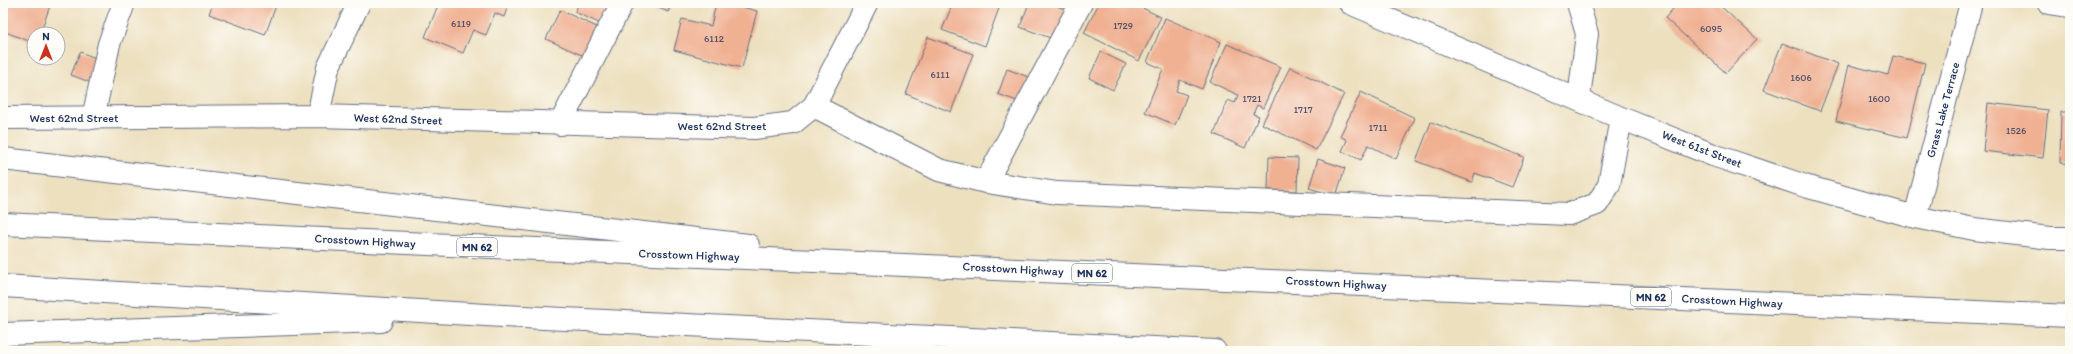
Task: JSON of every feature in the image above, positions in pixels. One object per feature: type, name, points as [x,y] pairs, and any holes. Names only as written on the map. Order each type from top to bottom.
[{"type":"main road","points":[[93,118],[109,44],[124,3]]},
{"type":"main road","points":[[318,116],[328,68],[359,3]]},
{"type":"main road","points":[[560,124],[622,3]]},
{"type":"main road","points":[[867,3],[814,106],[939,170],[986,182],[1057,194],[1569,214],[1597,204],[1609,185],[1621,118]]},
{"type":"main road","points":[[986,182],[1081,3]]},
{"type":"main road","name":"West 61st Street","points":[[1350,3],[1579,98],[1621,118],[1713,155],[1791,181],[1915,217],[1974,229],[2050,238],[2070,238]]},
{"type":"main road","points":[[1578,3],[1587,34],[1579,98]]},
{"type":"main road","name":"Grass Lake Terrace","points":[[1915,217],[1971,3]]},
{"type":"main road","points":[[2050,3],[2070,6]]},
{"type":"main road","name":"West 62nd Street","points":[[3,118],[318,116],[560,124],[754,128],[793,123],[814,106]]},
{"type":"main road","points":[[3,159],[616,230],[950,266]]},
{"type":"main road","name":"Crosstown Highway","points":[[3,224],[2070,316]]},
{"type":"main road","points":[[3,286],[503,316],[1215,351]]},
{"type":"main road","points":[[3,334],[503,316]]},
{"type":"building","points":[[3,3],[51,3],[43,26],[26,26],[26,40],[3,31]]},
{"type":"building","points":[[213,3],[277,3],[265,35],[209,14]]},
{"type":"building","points":[[439,3],[509,3],[504,17],[495,13],[486,35],[473,30],[463,53],[425,37]]},
{"type":"building","points":[[579,3],[610,3],[601,24],[575,12]]},
{"type":"building","points":[[647,3],[672,3],[668,12]]},
{"type":"building","points":[[716,3],[728,3],[757,11],[742,68],[674,50],[682,19],[711,26]]},
{"type":"building","points":[[953,3],[1001,3],[985,46],[942,30]]},
{"type":"building","points":[[1029,3],[1049,3],[1067,10],[1056,40],[1020,27]]},
{"type":"building","points":[[1099,3],[1132,3],[1161,17],[1139,61],[1084,33]]},
{"type":"building","points":[[1678,3],[1717,3],[1757,39],[1726,73],[1665,18]]},
{"type":"building","points":[[560,10],[599,28],[586,57],[546,39]]},
{"type":"building","points":[[1165,18],[1221,42],[1202,89],[1180,80],[1176,91],[1187,95],[1175,125],[1145,112],[1163,69],[1147,62]]},
{"type":"building","points":[[928,37],[973,54],[951,112],[906,94]]},
{"type":"building","points":[[1782,43],[1838,64],[1820,111],[1764,90]]},
{"type":"building","points":[[1227,44],[1281,67],[1263,108],[1257,105],[1253,114],[1259,116],[1245,148],[1214,134],[1228,100],[1235,103],[1238,95],[1210,82]]},
{"type":"building","points":[[80,52],[101,60],[92,83],[71,75]]},
{"type":"building","points":[[1101,52],[1126,64],[1113,90],[1089,78]]},
{"type":"building","points":[[1893,56],[1925,63],[1907,138],[1836,121],[1849,65],[1888,75]]},
{"type":"building","points":[[1290,67],[1344,94],[1316,150],[1262,124]]},
{"type":"building","points":[[1007,69],[1034,79],[1025,104],[998,94]]},
{"type":"building","points":[[1361,92],[1415,118],[1396,159],[1368,145],[1361,160],[1342,151],[1347,140],[1340,136]]},
{"type":"building","points":[[1988,103],[2048,110],[2043,158],[1983,151]]},
{"type":"building","points":[[2061,112],[2070,112],[2070,164],[2060,163]]},
{"type":"building","points":[[1431,122],[1524,157],[1512,187],[1475,173],[1472,182],[1416,161]]},
{"type":"building","points":[[1269,157],[1298,158],[1297,191],[1268,190]]},
{"type":"building","points":[[1318,159],[1345,168],[1336,196],[1309,188]]}]
